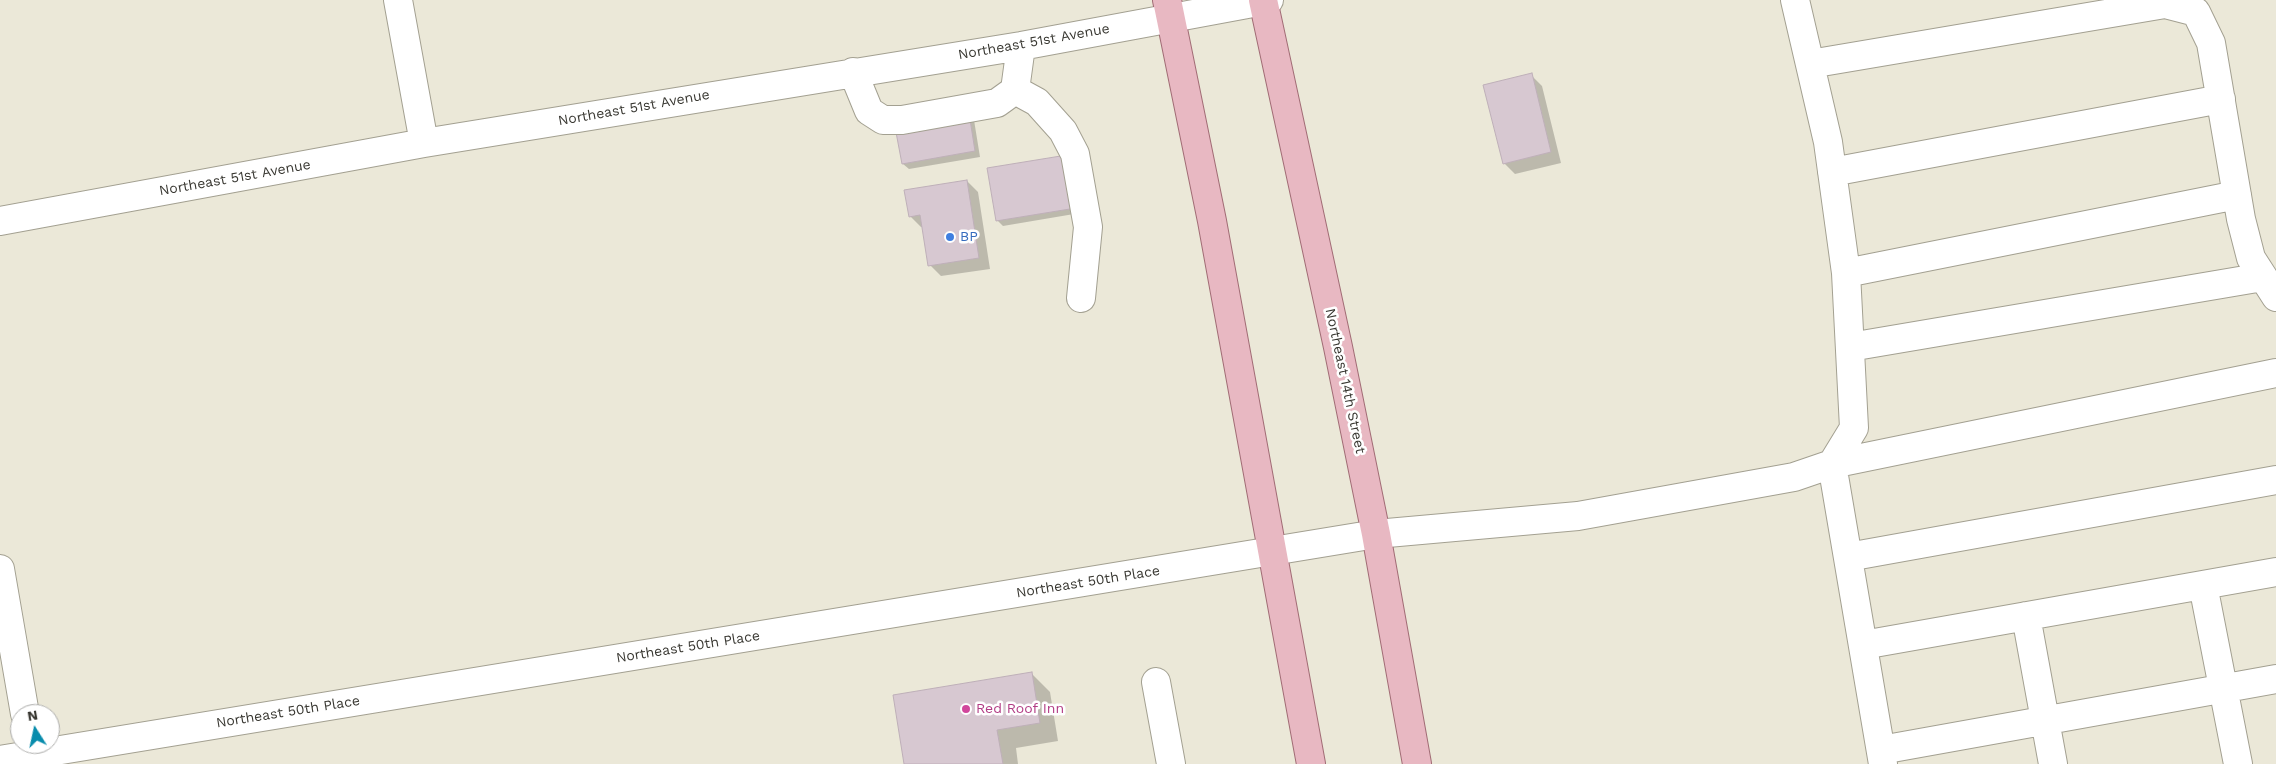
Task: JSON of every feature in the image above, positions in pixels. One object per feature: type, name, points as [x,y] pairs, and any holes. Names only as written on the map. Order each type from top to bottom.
[{"type":"main road","name":"Northeast 14th Street","points":[[1265,0],[1376,534],[1417,764]]},
{"type":"main road","points":[[1168,9],[1212,221],[1311,764]]},
{"type":"street","points":[[398,0],[424,143]]},
{"type":"street","name":"Northeast 51st Avenue","points":[[0,221],[424,143],[1021,46],[1168,9],[1265,0]]},
{"type":"street","points":[[1795,0],[1832,172],[1846,273],[1854,428],[1832,464],[1882,757],[2045,720],[2276,679]]},
{"type":"street","points":[[1810,64],[2164,4],[2196,12],[2211,43],[2236,195],[2251,258],[2270,287],[1850,347]]},
{"type":"street","points":[[853,72],[869,111],[883,120],[902,120],[997,103],[1015,90],[1021,46]]},
{"type":"street","points":[[1015,90],[1037,102],[1062,131],[1075,154],[1088,227],[1081,298]]},
{"type":"street","points":[[1832,172],[2220,99]]},
{"type":"street","points":[[1846,273],[2236,195]]},
{"type":"street","name":"Northeast 50th Place","points":[[60,749],[1376,534],[1578,516],[1794,477],[1832,464],[2276,373]]},
{"type":"street","points":[[1848,557],[2276,480]]},
{"type":"street","points":[[0,569],[23,704]]},
{"type":"street","points":[[1863,645],[2276,572]]},
{"type":"street","points":[[2203,585],[2238,764]]},
{"type":"street","points":[[2026,616],[2053,764]]},
{"type":"street","points":[[1156,682],[1171,764]]},
{"type":"street","name":"Northeast 50th Place","points":[[0,760],[32,754]]},
{"type":"building","points":[[1532,73],[1551,152],[1503,164],[1483,85]]},
{"type":"building","points":[[969,113],[975,151],[902,164],[895,127]]},
{"type":"building","points":[[1067,155],[1076,208],[996,221],[987,168]]},
{"type":"building","name":"BP","points":[[967,180],[979,258],[928,266],[920,215],[909,217],[904,190]]},
{"type":"building","name":"Red Roof Inn","points":[[1032,672],[1040,723],[997,730],[1003,764],[904,764],[893,695]]},
{"type":"place","name":"BP","points":[[950,237]]},
{"type":"place","name":"Red Roof Inn","points":[[966,709]]}]
